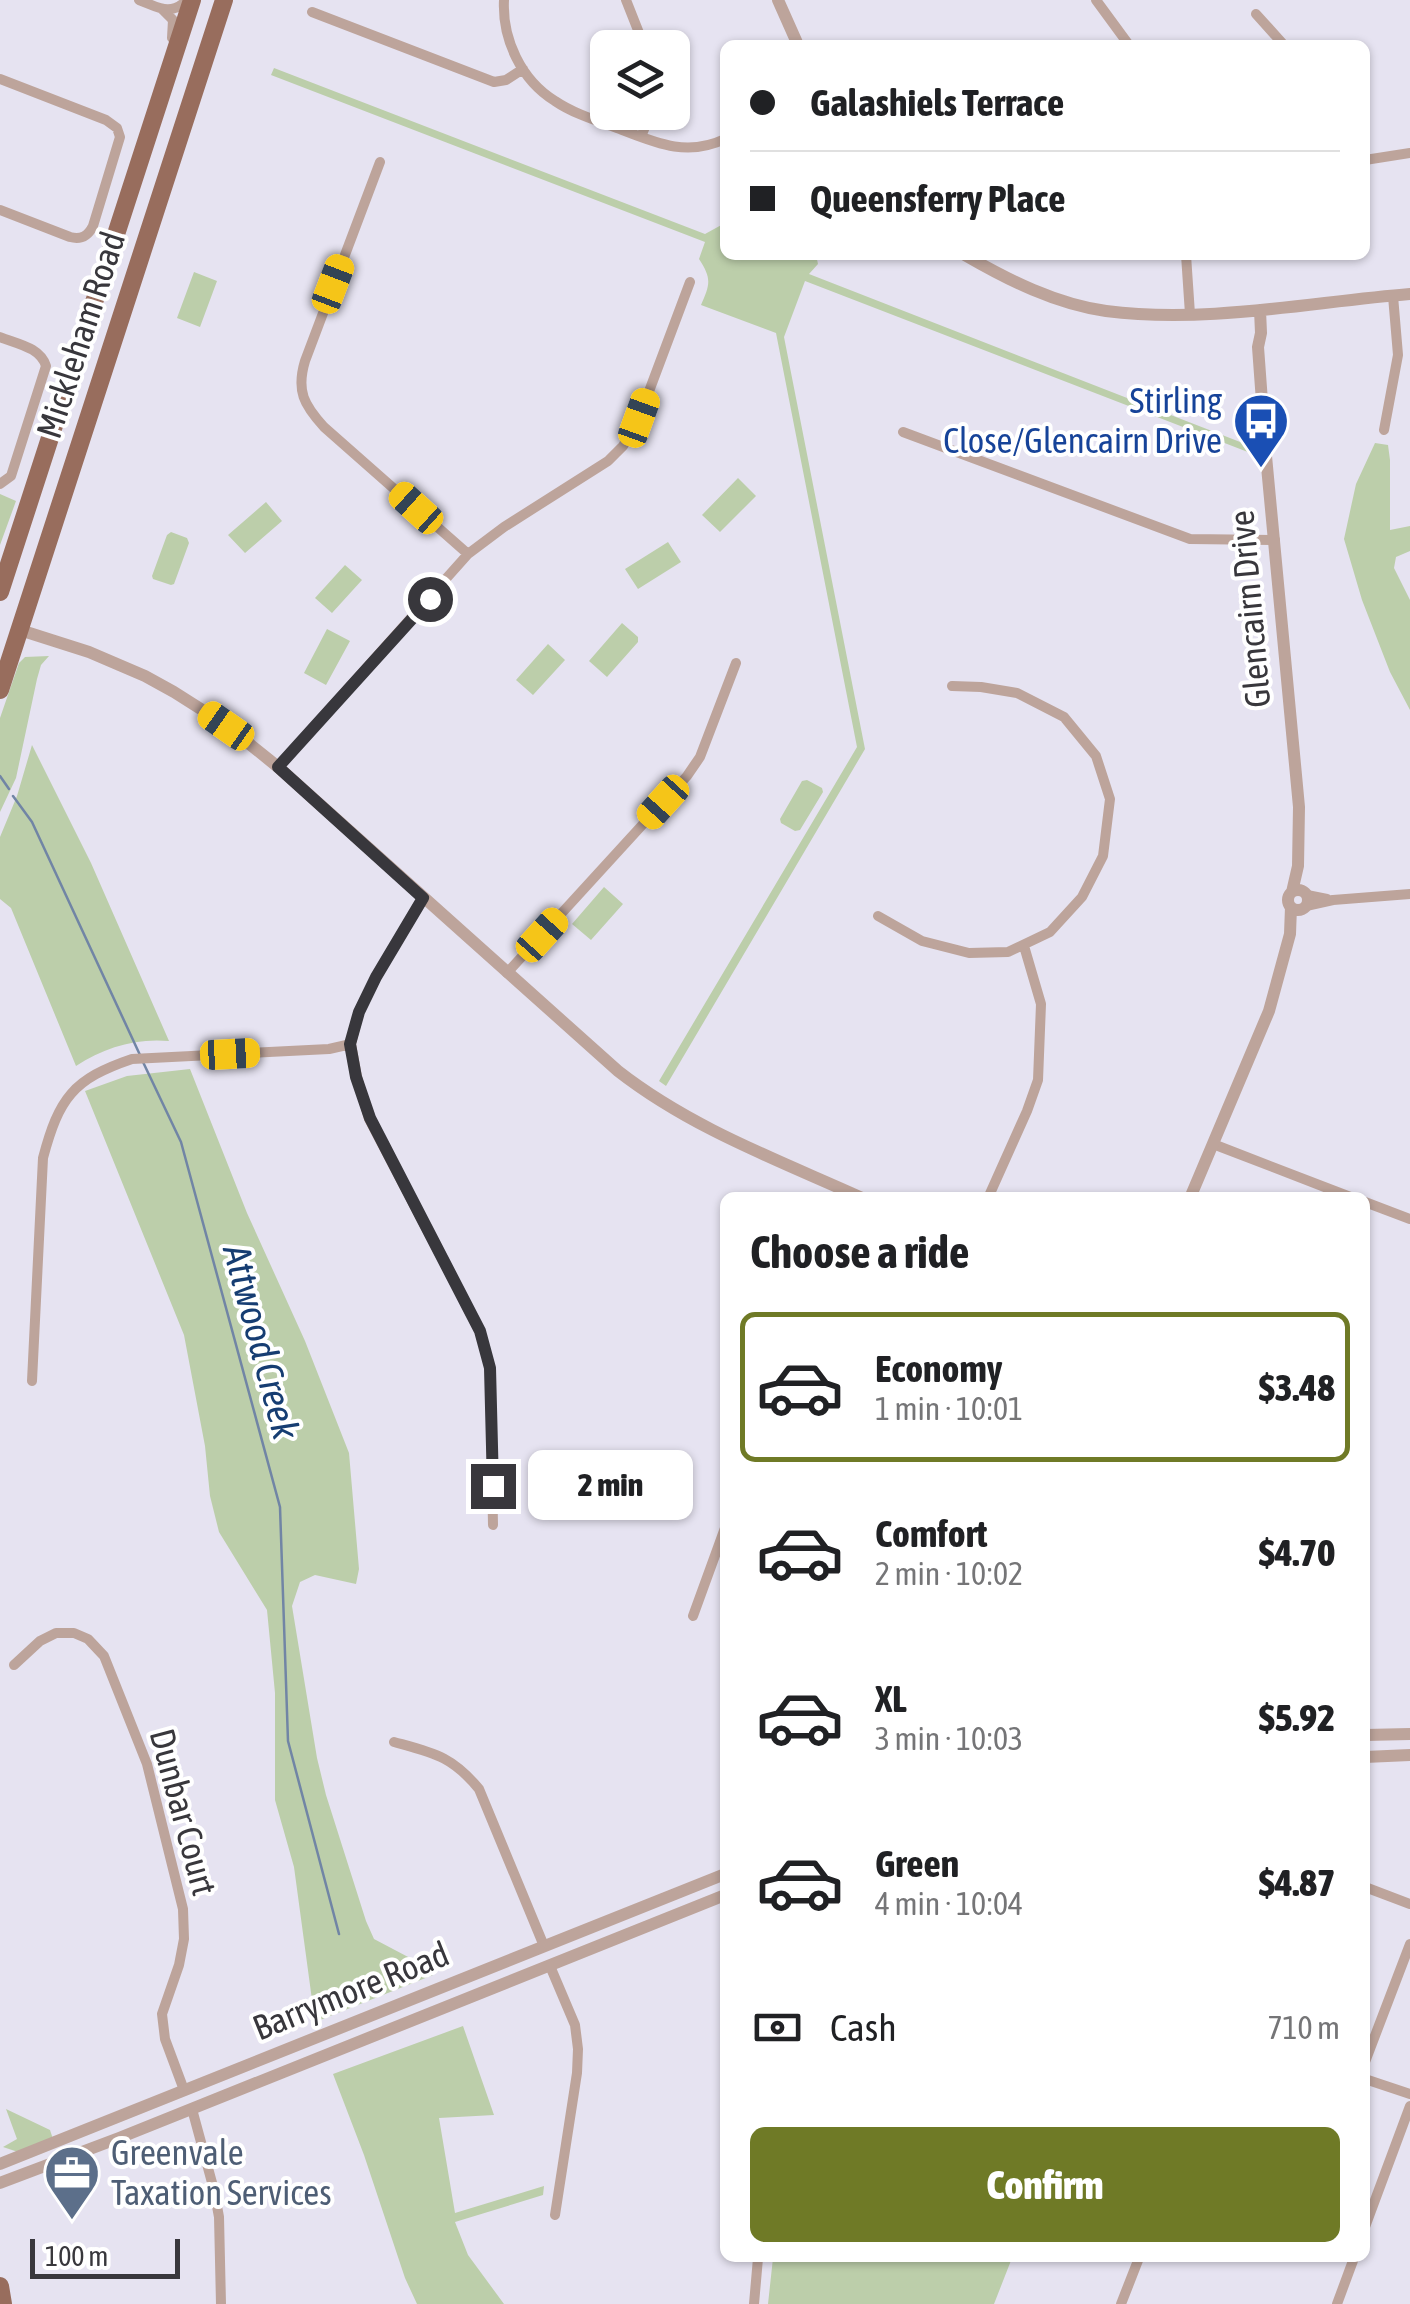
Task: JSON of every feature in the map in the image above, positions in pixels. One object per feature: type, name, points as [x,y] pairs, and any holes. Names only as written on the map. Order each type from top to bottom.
[{"type":"main road","name":"Mickleham Road","points":[[0,592],[190,0]]},
{"type":"main road","name":"Mickleham Road","points":[[0,690],[224,0]]},
{"type":"main road","points":[[12,554],[38,506],[52,504],[56,514]]},
{"type":"main road","points":[[0,2286],[3,2304]]},
{"type":"street","points":[[138,0],[162,9],[177,9],[190,0]]},
{"type":"street","points":[[504,0],[508,36],[523,69],[555,101],[578,113],[681,149],[701,148],[720,141]]},
{"type":"street","points":[[626,0],[638,30]]},
{"type":"street","points":[[778,0],[796,40]]},
{"type":"street","points":[[1096,0],[1125,40]]},
{"type":"street","points":[[140,160],[146,117],[173,31],[172,18],[162,9]]},
{"type":"street","points":[[312,12],[494,82],[506,80],[523,69]]},
{"type":"street","points":[[1256,14],[1279,40]]},
{"type":"street","points":[[0,79],[106,120],[120,134],[93,226],[86,235],[70,237],[0,210]]},
{"type":"street","points":[[642,137],[645,130]]},
{"type":"street","points":[[1370,159],[1410,153]]},
{"type":"street","points":[[380,162],[305,362],[300,379],[302,393],[306,405],[324,427],[468,554]]},
{"type":"street","points":[[974,260],[1022,285],[1103,310],[1190,314],[1410,294]]},
{"type":"street","points":[[1186,260],[1190,314]]},
{"type":"street","points":[[278,767],[468,554],[608,461],[622,446],[639,418],[690,282]]},
{"type":"street","points":[[1384,430],[1398,355],[1393,296]]},
{"type":"street","name":"Glencairn Drive","points":[[1193,1192],[1269,1011],[1301,900],[1299,807],[1255,310]]},
{"type":"street","points":[[0,337],[43,357],[45,373],[12,476],[0,484]]},
{"type":"street","points":[[903,432],[1190,539],[1275,540]]},
{"type":"street","points":[[20,630],[89,652],[174,692],[226,726],[278,767],[618,1071],[677,1112],[849,1192]]},
{"type":"street","points":[[508,972],[688,776],[700,757],[736,664]]},
{"type":"street","points":[[878,916],[922,941],[969,953],[1008,952],[1050,932],[1082,897],[1103,856],[1110,799],[1096,756],[1064,717],[1017,693],[981,686],[952,686]]},
{"type":"street","points":[[1301,900],[1410,894]]},
{"type":"street","points":[[423,898],[368,994],[350,1044],[370,1118],[480,1331],[490,1368],[494,1525]]},
{"type":"street","points":[[991,1192],[1038,1080],[1041,1004],[1024,946]]},
{"type":"street","points":[[32,1381],[44,1158],[51,1128],[64,1101],[83,1081],[132,1060],[329,1049],[350,1044]]},
{"type":"street","points":[[1213,1144],[1337,1192]]},
{"type":"street","points":[[1370,1204],[1410,1219]]},
{"type":"street","points":[[692,1616],[720,1541]]},
{"type":"street","name":"Dunbar Court","points":[[14,1665],[40,1641],[56,1633],[88,1640],[104,1656],[148,1764],[184,1909],[184,1940],[162,2014],[165,2039],[184,2090]]},
{"type":"street","points":[[1370,1735],[1410,1734]]},
{"type":"street","points":[[394,1742],[442,1756],[464,1770],[478,1789],[575,2025],[578,2073],[555,2215]]},
{"type":"street","points":[[1370,1757],[1410,1755]]},
{"type":"street","name":"Barrymore Road","points":[[0,2164],[720,1876]]},
{"type":"street","points":[[1370,1889],[1410,1904]]},
{"type":"street","name":"Barrymore Road","points":[[0,2183],[720,1897]]},
{"type":"street","points":[[1370,2049],[1410,1944]]},
{"type":"street","points":[[1370,2081],[1410,2094]]},
{"type":"street","points":[[184,2090],[219,2217],[221,2304]]},
{"type":"street","points":[[1370,2214],[1410,2106]]},
{"type":"street","points":[[0,2150],[17,2158]]},
{"type":"street","points":[[754,2304],[758,2262]]},
{"type":"street","points":[[1121,2304],[1137,2262]]},
{"type":"street","points":[[1336,2304],[1352,2262]]},
{"type":"green space","points":[[274,68],[705,234],[720,226],[720,260],[817,260],[809,274],[1253,447],[1253,454],[805,281],[784,337],[865,749],[666,1086],[659,1081],[857,747],[776,333],[701,305],[708,282],[699,259],[705,242],[271,75]]},
{"type":"green space","points":[[194,272],[217,281],[200,327],[177,318]]},
{"type":"green space","points":[[1375,443],[1388,445],[1390,530],[1410,526],[1410,551],[1396,557],[1394,568],[1410,600],[1410,710],[1390,672],[1362,600],[1344,539],[1356,484]]},
{"type":"green space","points":[[738,478],[756,496],[720,532],[702,515]]},
{"type":"green space","points":[[0,494],[16,501],[0,545]]},
{"type":"green space","points":[[266,502],[282,521],[245,553],[228,535]]},
{"type":"green space","points":[[171,532],[187,538],[189,543],[171,585],[152,576]]},
{"type":"green space","points":[[668,542],[681,562],[638,589],[625,569]]},
{"type":"green space","points":[[345,565],[362,580],[332,613],[315,598]]},
{"type":"green space","points":[[622,623],[638,637],[638,642],[607,677],[589,661]]},
{"type":"green space","points":[[327,629],[350,641],[326,685],[304,673]]},
{"type":"green space","points":[[548,644],[565,660],[533,695],[516,680]]},
{"type":"green space","points":[[49,656],[37,679],[16,778],[0,812],[0,718],[19,663],[25,657]]},
{"type":"green space","points":[[32,745],[91,863],[169,1041],[120,1046],[76,1066],[11,908],[0,899],[0,837]]},
{"type":"green space","points":[[807,780],[823,792],[800,830],[795,831],[780,819],[802,781]]},
{"type":"green space","points":[[604,887],[623,904],[591,940],[572,924]]},
{"type":"green space","points":[[190,1069],[349,1453],[359,1569],[356,1584],[315,1575],[300,1582],[292,1606],[326,1795],[374,1939],[429,1968],[433,1975],[315,2022],[294,1867],[275,1800],[275,1693],[267,1610],[219,1532],[184,1335],[85,1091],[127,1076]]},
{"type":"green space","points":[[463,2026],[494,2115],[439,2118],[455,2213],[544,2186],[543,2195],[455,2222],[468,2255],[504,2304],[417,2304],[333,2074]]},
{"type":"green space","points":[[6,2109],[50,2130],[53,2139],[18,2152],[3,2147],[17,2139]]},
{"type":"green space","points":[[773,2262],[1010,2262],[994,2304],[768,2304]]},
{"type":"waterway","name":"Attwood Creek","points":[[0,776],[9,789]]},
{"type":"waterway","name":"Attwood Creek","points":[[13,796],[32,822],[140,1055]]},
{"type":"waterway","name":"Attwood Creek","points":[[143,1062],[181,1142],[280,1507],[288,1741],[339,1934]]},
{"type":"place","name":"Stirling Close/Glencairn Drive","points":[[1261,470]]},
{"type":"place","name":"Greenvale Taxation Services","points":[[72,2222]]},
{"type":"route","points":[[430,599],[278,767],[423,898],[376,977],[359,1012],[350,1044],[370,1118],[480,1331],[490,1368],[493,1486]]}]
